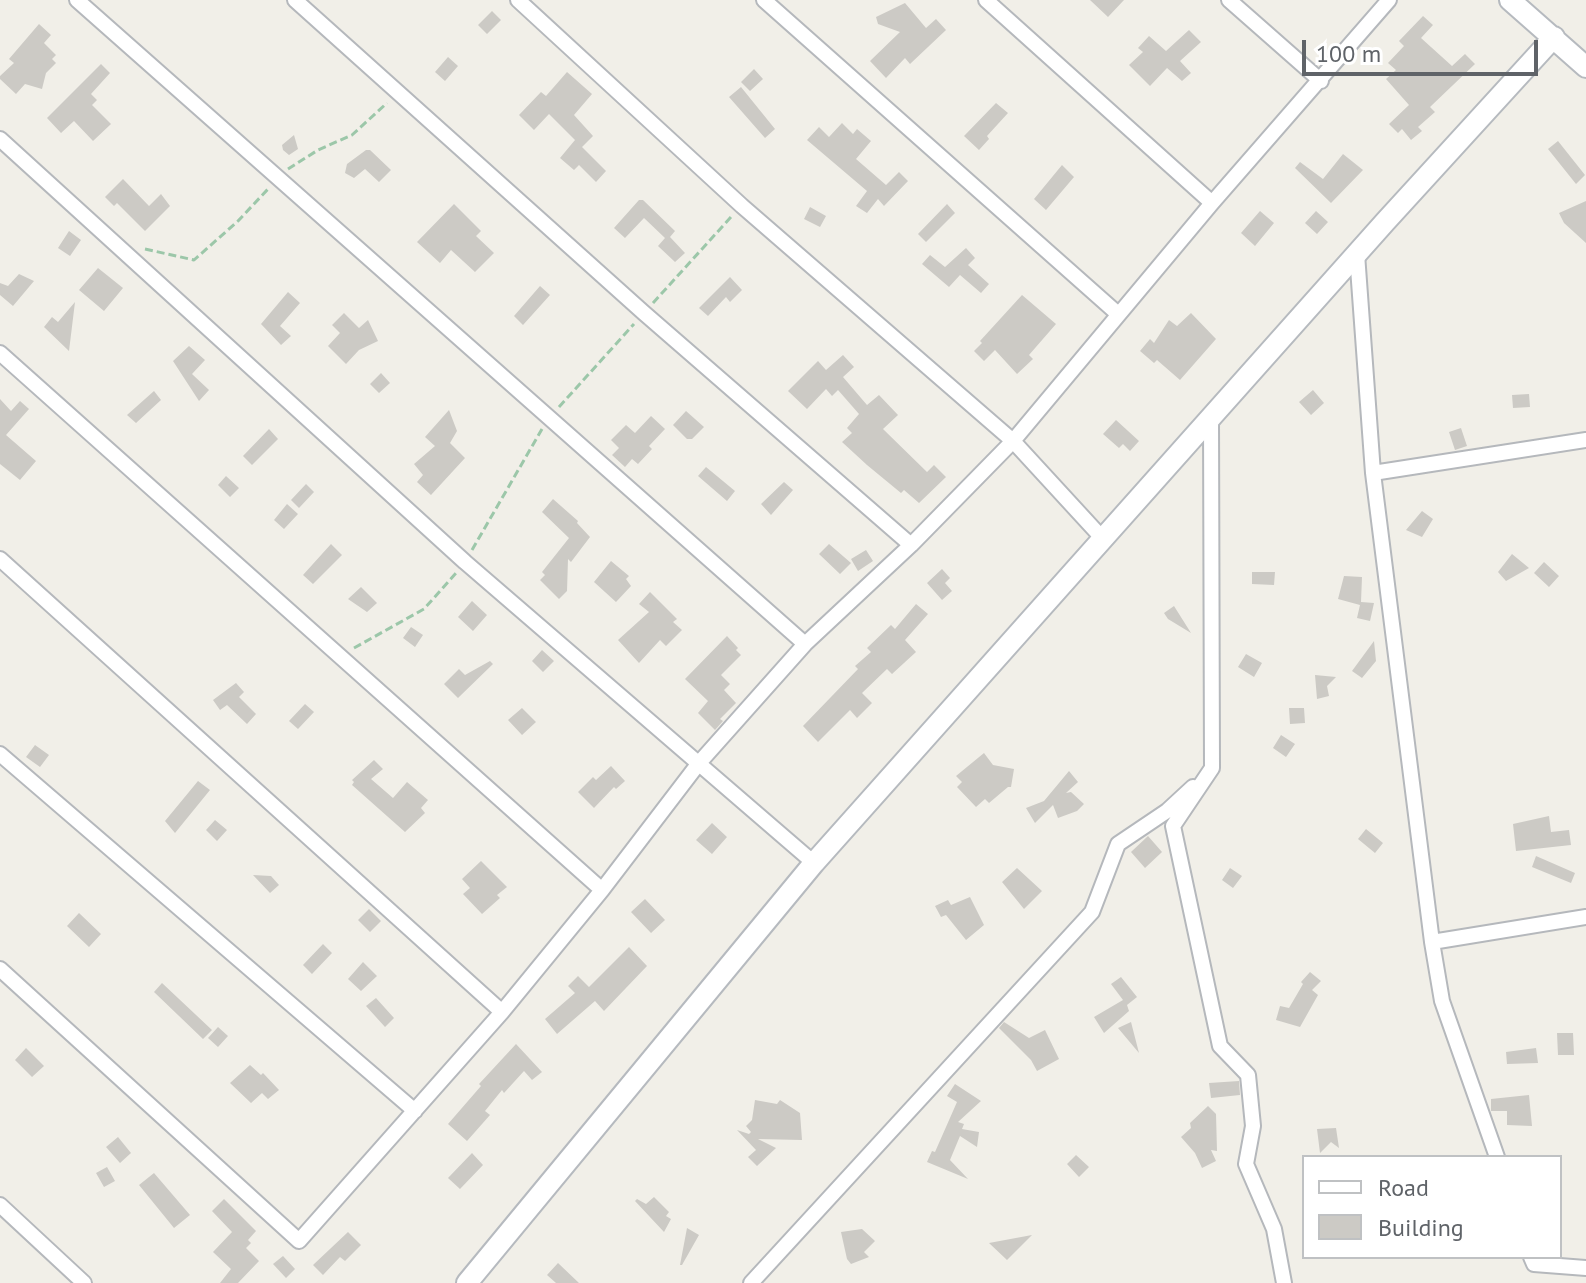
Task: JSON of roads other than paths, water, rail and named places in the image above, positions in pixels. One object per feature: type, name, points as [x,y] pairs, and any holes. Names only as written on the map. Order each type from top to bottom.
[{"type":"street","points":[[77,0],[805,644]]},
{"type":"street","points":[[295,0],[644,313],[911,545]]},
{"type":"street","points":[[518,0],[742,206],[1013,441],[1104,540]]},
{"type":"street","points":[[764,0],[1118,314]]},
{"type":"street","points":[[986,0],[1212,203]]},
{"type":"street","points":[[1229,0],[1321,81]]},
{"type":"street","points":[[0,969],[299,1241],[502,1012],[602,890],[699,763],[805,644],[911,545],[1013,441],[1212,203],[1389,0]]},
{"type":"street","points":[[1510,0],[1586,67]]},
{"type":"street","points":[[467,1283],[814,863],[1554,37]]},
{"type":"street","points":[[0,139],[465,562],[814,863]]},
{"type":"street","points":[[1357,254],[1373,473],[1432,942],[1442,1001],[1496,1155]]},
{"type":"street","points":[[0,353],[602,890]]},
{"type":"street","points":[[1211,419],[1212,768],[1173,826],[1220,1046],[1248,1075],[1253,1126],[1246,1164],[1274,1229],[1284,1283]]},
{"type":"street","points":[[1373,473],[1586,440]]},
{"type":"street","points":[[0,559],[502,1012]]},
{"type":"street","points":[[0,754],[415,1111]]},
{"type":"street","points":[[751,1283],[1092,912],[1118,844],[1167,811],[1212,768]]},
{"type":"street","points":[[1432,942],[1586,917]]},
{"type":"street","points":[[0,1205],[84,1283]]},
{"type":"street","points":[[1532,1259],[1534,1264],[1586,1268]]}]
